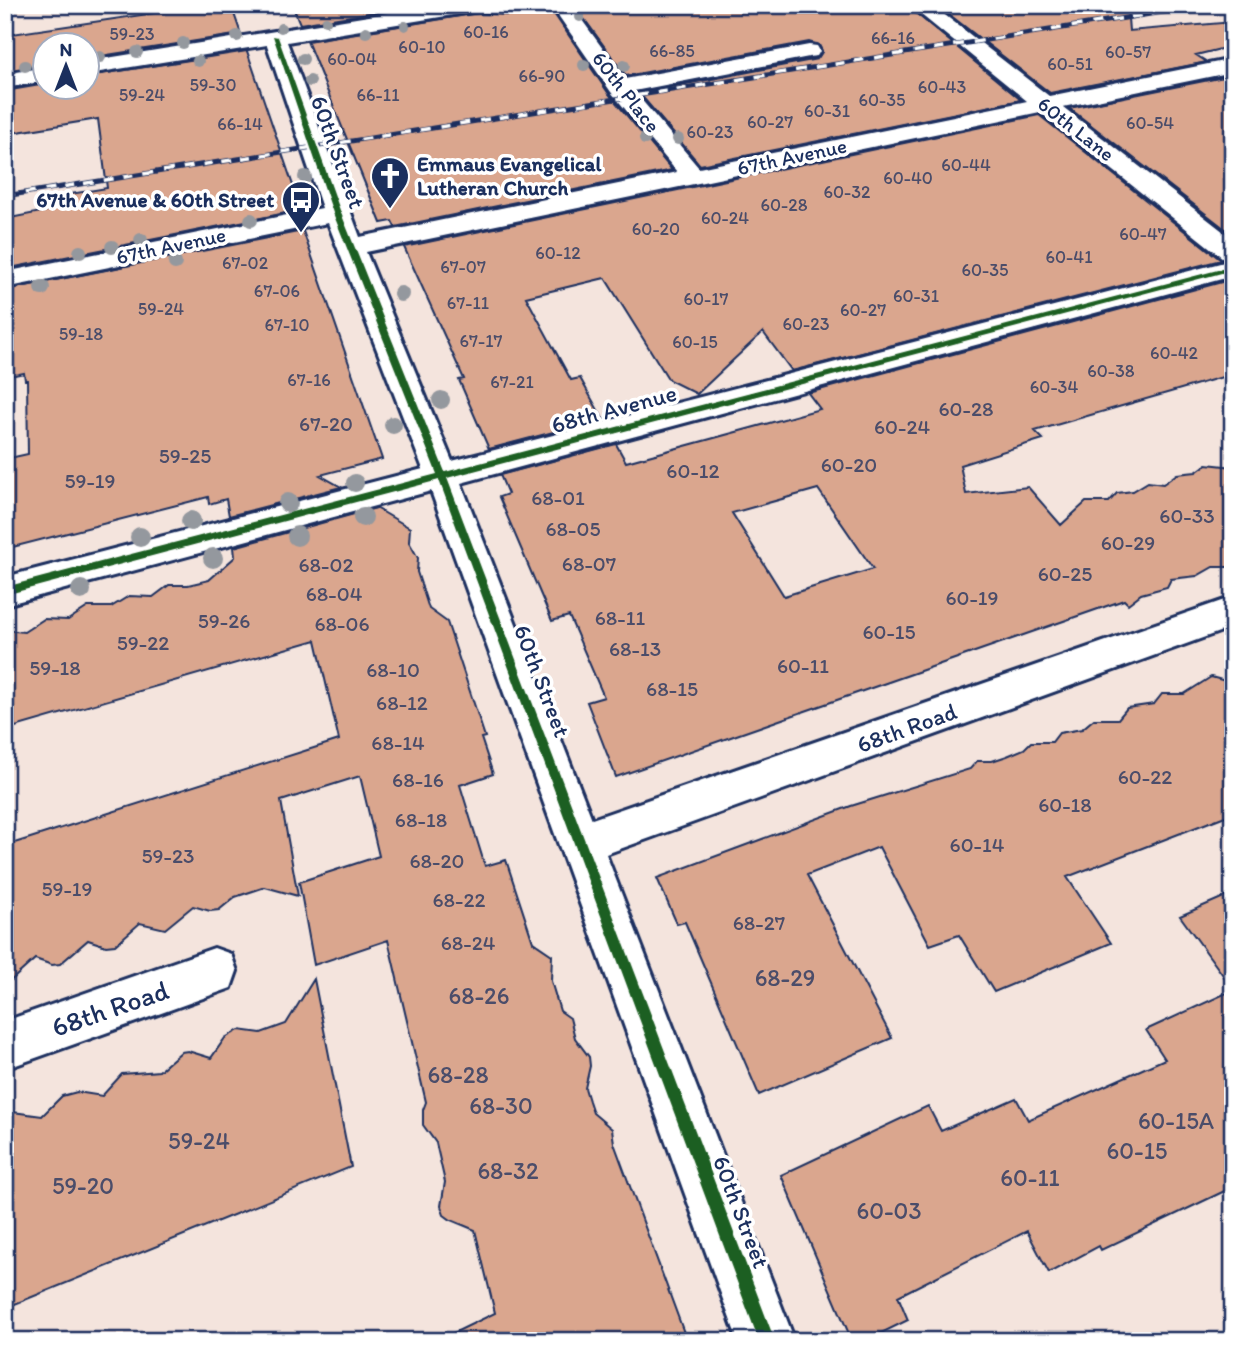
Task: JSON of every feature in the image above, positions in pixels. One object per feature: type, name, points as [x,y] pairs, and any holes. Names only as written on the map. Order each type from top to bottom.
[{"type":"street","points":[[102,66],[477,5]]},
{"type":"street","name":"60th Place","points":[[561,5],[619,87],[694,177]]},
{"type":"street","name":"60th Lane","points":[[919,5],[1233,252]]},
{"type":"street","name":"60th Street","points":[[275,37],[344,230],[442,476],[767,1341]]},
{"type":"street","points":[[619,87],[809,51]]},
{"type":"street","name":"67th Avenue","points":[[5,280],[694,177],[1233,65]]},
{"type":"street","points":[[5,81],[32,76]]},
{"type":"street","name":"68th Avenue","points":[[5,591],[1233,268]]},
{"type":"street","name":"68th Road","points":[[581,843],[1233,612]]},
{"type":"street","name":"68th Road","points":[[5,1045],[214,971]]},
{"type":"building","points":[[209,5],[231,5],[241,34],[102,56],[102,32],[32,32],[32,66],[5,71],[5,35]]},
{"type":"building","points":[[292,5],[382,5],[407,7],[300,24]]},
{"type":"building","points":[[574,5],[906,5],[1021,100],[700,165],[639,93],[817,59],[822,52],[819,45],[809,42],[626,76]]},
{"type":"building","points":[[937,5],[1127,5],[1129,31],[1233,22],[1233,46],[1196,55],[1207,62],[1050,93]]},
{"type":"building","points":[[550,8],[609,94],[672,170],[395,227],[392,221],[381,223],[307,41],[479,13],[507,15]]},
{"type":"building","points":[[247,51],[299,203],[294,204],[296,211],[5,269],[5,219],[46,211],[46,198],[107,188],[98,119],[5,134],[5,91],[32,86],[32,102],[102,102],[102,74]]},
{"type":"building","points":[[1229,76],[1233,78],[1233,235],[1069,108]]},
{"type":"building","points":[[1039,115],[1221,260],[792,371],[763,332],[697,394],[669,380],[605,278],[526,297],[571,380],[580,378],[603,419],[489,449],[459,380],[464,379],[404,247]]},
{"type":"building","points":[[303,231],[382,459],[320,475],[341,487],[229,516],[226,499],[209,504],[208,497],[5,549],[5,459],[28,454],[27,380],[24,373],[5,377],[5,290]]},
{"type":"building","points":[[1233,279],[1233,374],[1035,431],[1043,439],[960,465],[966,494],[1028,487],[1061,525],[1086,502],[1109,502],[1117,493],[1133,491],[1148,482],[1163,484],[1177,474],[1196,472],[1207,464],[1233,467],[1233,567],[1213,567],[1197,576],[1171,579],[1167,587],[1141,594],[1128,604],[1124,600],[616,777],[587,702],[604,697],[569,616],[552,621],[499,497],[508,494],[500,475],[616,444],[626,462],[820,409],[808,393]],"holes":[[[818,489],[873,569],[784,596],[732,513]]]},
{"type":"building","points":[[376,508],[410,528],[409,542],[418,558],[417,572],[429,609],[447,622],[485,737],[481,738],[493,774],[460,785],[485,866],[506,860],[533,942],[552,955],[551,981],[560,1011],[570,1018],[575,1038],[589,1057],[590,1066],[585,1088],[593,1113],[612,1129],[614,1143],[687,1341],[437,1341],[495,1313],[475,1230],[451,1220],[444,1215],[441,1206],[445,1182],[436,1143],[423,1125],[426,1102],[388,940],[314,965],[299,882],[379,856],[360,776],[281,801],[298,896],[265,887],[235,897],[219,910],[210,911],[193,906],[165,929],[140,923],[115,945],[106,946],[88,940],[60,964],[52,965],[35,959],[5,986],[5,846],[339,740],[316,640],[5,730],[5,630],[24,632],[44,619],[68,620],[88,607],[111,607],[129,596],[153,597],[169,585],[188,585],[209,580],[235,557],[234,547]]},
{"type":"building","points":[[1211,677],[1233,683],[1233,813],[1067,877],[1111,943],[994,992],[959,935],[930,945],[879,847],[807,875],[892,1038],[759,1095],[685,922],[677,924],[657,878],[851,806],[970,769],[977,761],[992,761],[1007,756],[1024,749],[1031,742],[1052,742],[1059,733],[1082,729],[1094,719],[1118,719],[1127,708],[1154,704],[1162,694],[1184,694]]},
{"type":"building","points":[[1233,893],[1233,989],[1180,916]]},
{"type":"building","points":[[314,979],[351,1167],[5,1308],[5,1111],[42,1116],[62,1096],[77,1092],[102,1096],[122,1074],[159,1071],[181,1052],[188,1051],[211,1058],[225,1038],[239,1030],[261,1033],[286,1024]]},
{"type":"building","points":[[1233,990],[1233,1187],[1101,1250],[1099,1246],[1049,1273],[1027,1231],[898,1296],[908,1320],[865,1341],[852,1341],[781,1175],[928,1106],[941,1131],[1016,1098],[1028,1120],[1165,1059],[1146,1030]]},
{"type":"railway","points":[[5,196],[1207,5]]},
{"type":"cycle path","points":[[275,37],[337,213],[442,476],[767,1341]]},
{"type":"cycle path","points":[[5,591],[1233,268]]},
{"type":"place","name":"Emmaus Evangelical Lutheran Church","points":[[390,210]]},
{"type":"place","name":"67th Avenue & 60th Street","points":[[301,234]]}]
